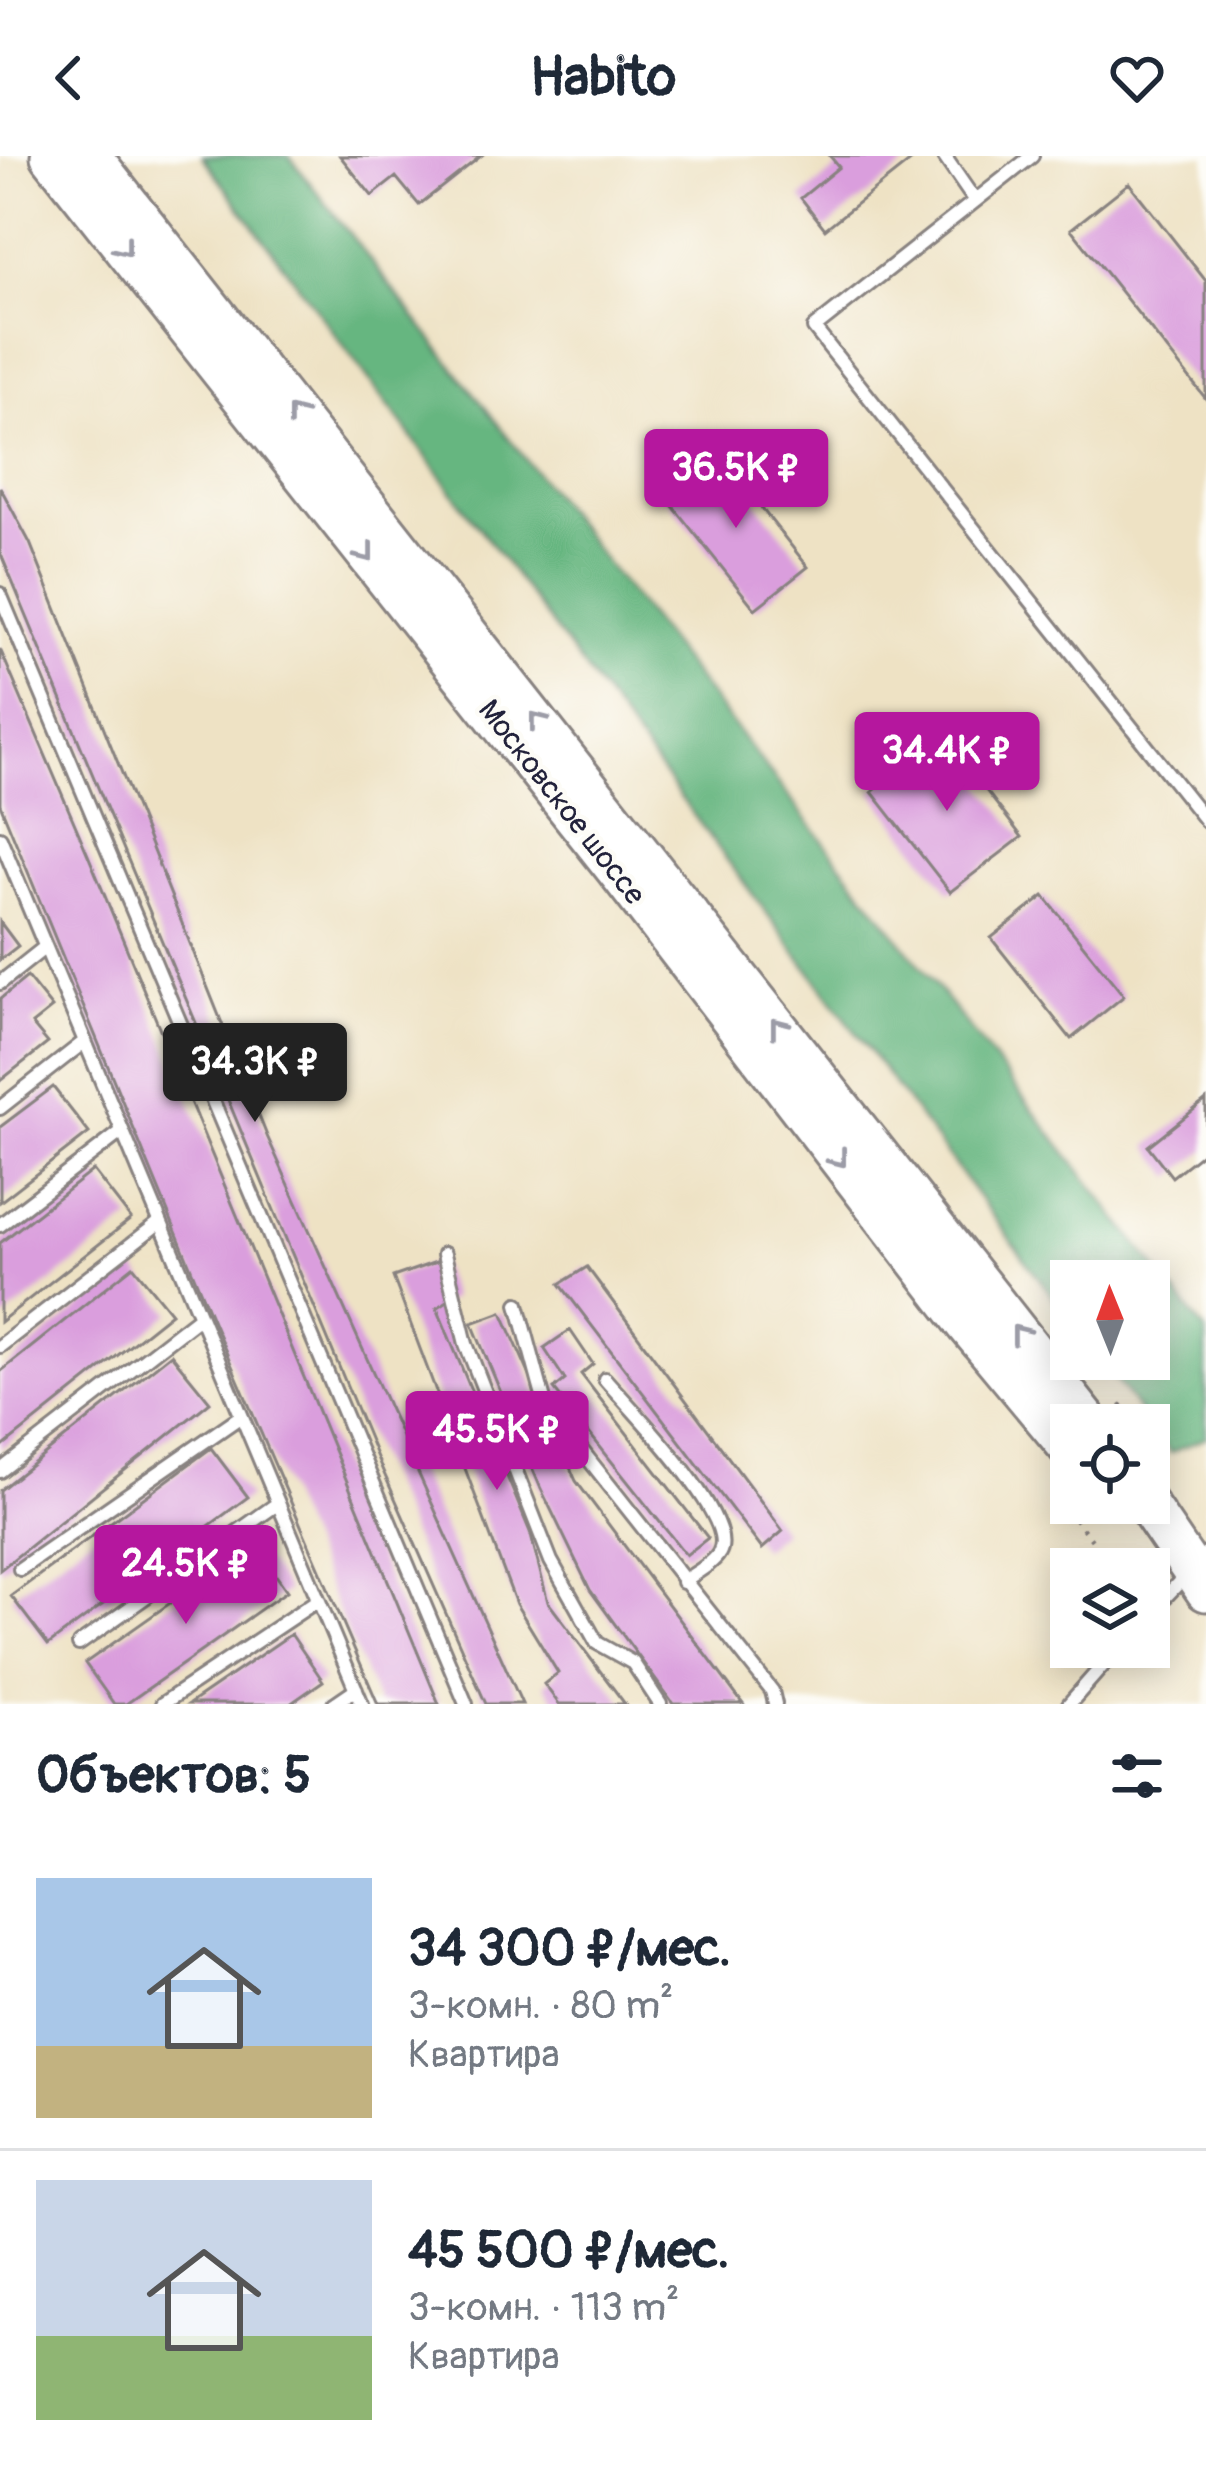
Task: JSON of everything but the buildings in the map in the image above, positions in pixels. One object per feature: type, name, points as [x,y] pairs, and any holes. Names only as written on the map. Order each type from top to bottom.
[{"type":"main road","name":"Московское шоссе","points":[[52,156],[1050,1425]]},
{"type":"main road","name":"Московское шоссе","points":[[91,156],[1098,1404]]},
{"type":"main road","points":[[1142,1524],[1200,1571]]},
{"type":"main road","points":[[1163,1524],[1200,1571]]},
{"type":"lane","points":[[944,156],[975,201]]},
{"type":"lane","points":[[1032,156],[814,328],[1206,821]]},
{"type":"lane","points":[[0,594],[466,1704]]},
{"type":"lane","points":[[0,838],[3,860],[362,1704]]},
{"type":"lane","points":[[0,983],[44,948]]},
{"type":"lane","points":[[0,1108],[84,1042]]},
{"type":"lane","points":[[0,1225],[121,1132]]},
{"type":"lane","points":[[0,1346],[160,1222]]},
{"type":"lane","points":[[444,1254],[466,1344],[551,1561],[597,1643],[633,1663],[660,1704]]},
{"type":"lane","points":[[518,1304],[545,1405],[772,1691],[775,1704]]},
{"type":"lane","points":[[0,1471],[200,1316]]},
{"type":"lane","points":[[605,1379],[709,1502],[723,1538],[719,1554],[682,1582]]},
{"type":"lane","points":[[20,1570],[241,1416]]},
{"type":"lane","points":[[79,1644],[277,1504]]},
{"type":"lane","points":[[1170,1596],[1200,1571]]},
{"type":"lane","points":[[162,1704],[318,1600]]},
{"type":"lane","points":[[1069,1704],[1101,1668]]},
{"type":"lane","points":[[334,1704],[356,1689]]},
{"type":"path","points":[[1080,1524],[1098,1548]]},
{"type":"green space","points":[[202,156],[289,156],[1150,1260],[1050,1260],[1050,1293]]},
{"type":"green space","points":[[1170,1286],[1206,1332],[1206,1437],[1170,1453],[1170,1404],[1134,1404],[1116,1380],[1170,1380]]}]
